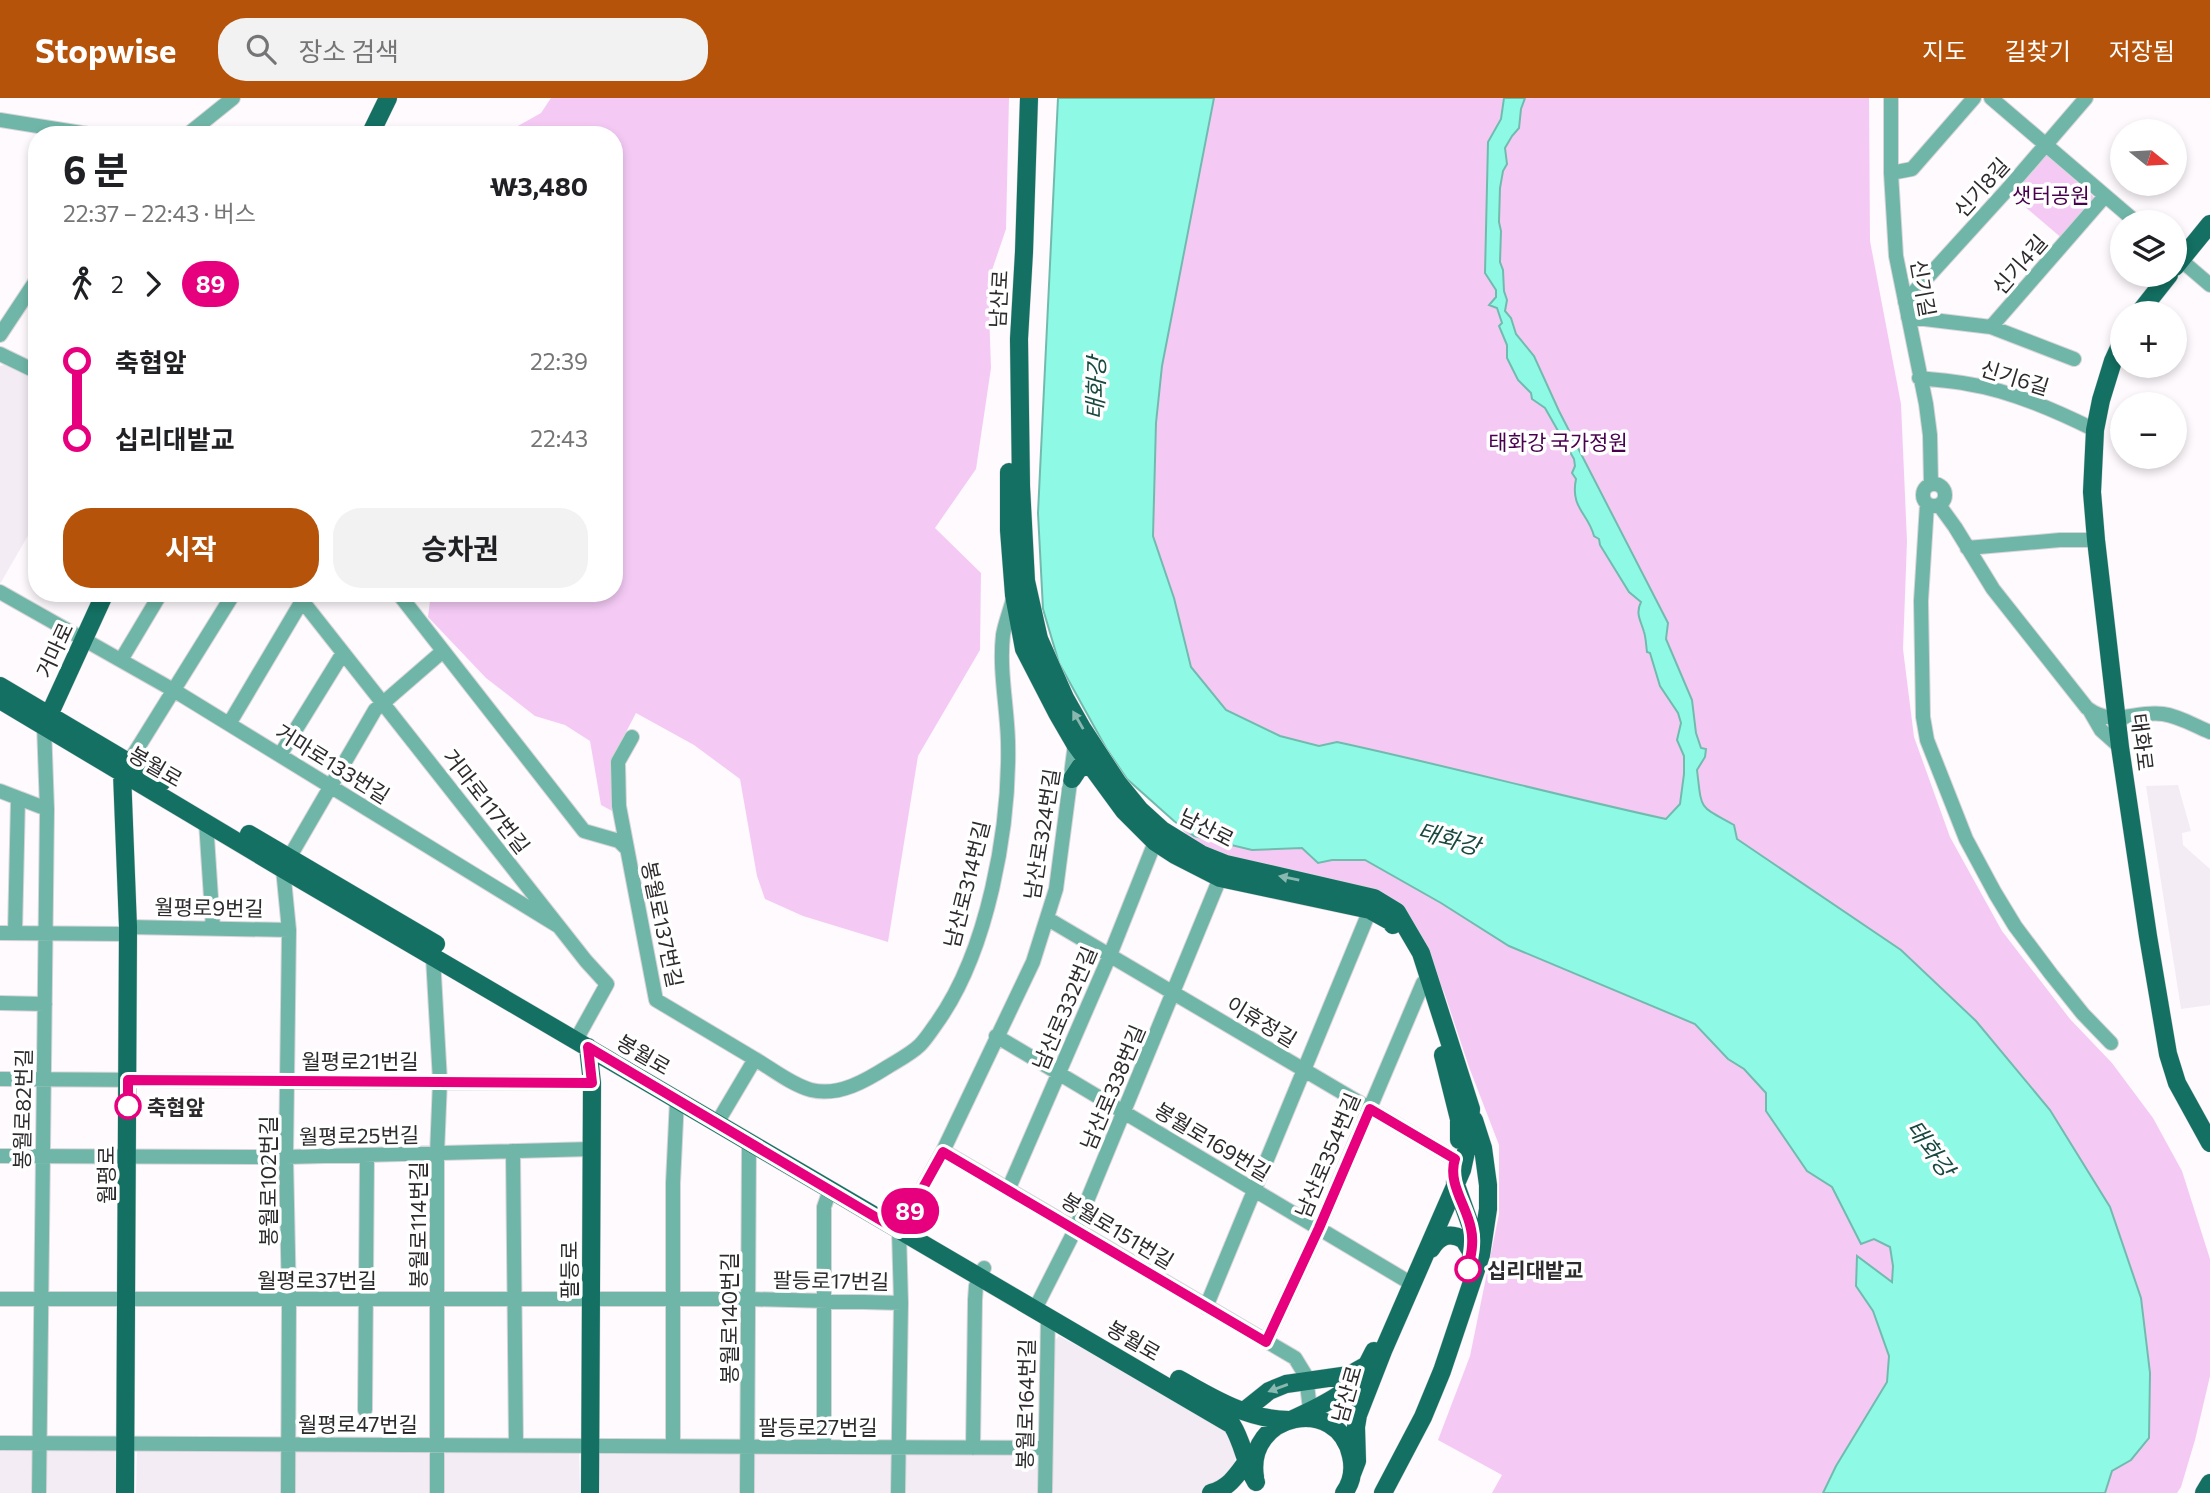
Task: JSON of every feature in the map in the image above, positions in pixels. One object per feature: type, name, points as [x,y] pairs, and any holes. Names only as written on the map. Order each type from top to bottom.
[{"type":"main road","points":[[374,126],[388,98]]},
{"type":"main road","name":"남산로","points":[[1023,98],[1010,360],[1009,530],[1020,588],[1065,698],[1118,783],[1140,810],[1201,855],[1226,864],[1374,898],[1396,912],[1421,953],[1471,1109],[1469,1138],[1423,1261],[1358,1415],[1357,1461],[1350,1487]]},
{"type":"main road","name":"남산로","points":[[1029,98],[1019,339],[1020,588],[1024,649],[1056,713],[1076,744],[1124,811],[1155,842],[1220,878],[1370,910],[1390,921],[1403,937],[1423,983],[1459,1119],[1459,1140],[1450,1186],[1376,1348],[1354,1383],[1344,1393],[1310,1414]]},
{"type":"main road","points":[[2187,250],[2210,224]]},
{"type":"main road","points":[[2148,301],[2160,287]]},
{"type":"main road","name":"태화로","points":[[2110,371],[2095,430],[2092,492],[2120,747],[2147,936],[2168,1054],[2177,1083],[2210,1143]]},
{"type":"main road","name":"거마로","points":[[47,720],[101,602]]},
{"type":"main road","points":[[0,686],[47,720]]},
{"type":"main road","name":"봉월로","points":[[0,700],[47,720],[126,767],[206,822],[286,863],[433,957],[582,1039],[677,1099],[720,1119],[749,1143],[901,1227]]},
{"type":"main road","points":[[126,767],[286,863]]},
{"type":"main road","name":"월평로","points":[[125,1493],[128,1157],[126,767]]},
{"type":"main road","points":[[1072,779],[1080,767],[1092,767]]},
{"type":"main road","points":[[314,880],[1041,1308]]},
{"type":"main road","name":"팔등로","points":[[582,1039],[592,1083],[590,1493]]},
{"type":"main road","points":[[1383,1493],[1423,1417],[1460,1324],[1481,1255],[1488,1209],[1488,1185],[1483,1148],[1471,1109]]},
{"type":"main road","points":[[1450,1186],[1468,1191],[1488,1209]]},
{"type":"main road","name":"남산로","points":[[1450,1186],[1471,1227],[1472,1253]]},
{"type":"main road","points":[[1423,1261],[1439,1239],[1445,1236],[1459,1236],[1472,1253],[1459,1299],[1460,1324]]},
{"type":"main road","name":"봉월로","points":[[1041,1308],[1108,1340],[1190,1386],[1244,1411],[1262,1418],[1290,1420],[1310,1414]]},
{"type":"main road","name":"봉월로","points":[[1041,1308],[1232,1424],[1259,1488]]},
{"type":"main road","points":[[1244,1411],[1269,1391],[1286,1384],[1349,1375],[1365,1366]]},
{"type":"main road","points":[[1310,1414],[1336,1430],[1344,1439],[1352,1463],[1350,1487]]},
{"type":"main road","points":[[1211,1493],[1222,1490],[1234,1480],[1272,1429],[1290,1420]]},
{"type":"main road","points":[[1259,1488],[1254,1468],[1260,1445]]},
{"type":"main road","points":[[2204,1493],[2210,1483]]},
{"type":"street","points":[[198,126],[233,98]]},
{"type":"street","name":"신기길","points":[[1892,98],[1891,173],[1896,256],[1926,404],[1931,484],[1938,485],[1944,491],[1944,498],[1933,504]]},
{"type":"street","points":[[1891,173],[1912,169],[1974,98]]},
{"type":"street","points":[[1991,98],[2122,210]]},
{"type":"street","name":"신기8길","points":[[1906,309],[2086,98]]},
{"type":"street","points":[[0,120],[38,126]]},
{"type":"street","name":"신기4길","points":[[1991,327],[2105,196]]},
{"type":"street","points":[[2187,268],[2210,285]]},
{"type":"street","points":[[0,335],[28,293]]},
{"type":"street","points":[[1906,309],[1991,327],[2074,359]]},
{"type":"street","points":[[0,354],[28,368]]},
{"type":"street","name":"신기6길","points":[[1919,379],[1969,384],[1991,390],[2062,414],[2095,430]]},
{"type":"street","points":[[1933,504],[1955,527],[1993,589],[2090,711],[2101,730],[2120,747]]},
{"type":"street","points":[[1933,504],[1921,601],[1922,705],[1927,740],[1966,839],[1988,882],[2015,926],[2050,974],[2082,1014],[2111,1043]]},
{"type":"street","points":[[1967,548],[2060,540],[2096,540]]},
{"type":"street","name":"남산로314번길","points":[[755,1059],[808,1090],[821,1092],[844,1089],[867,1080],[920,1045],[950,1004],[971,958],[999,858],[1006,808],[1008,741],[1003,634],[1020,588]]},
{"type":"street","name":"거마로133번길","points":[[0,592],[175,691],[558,926]]},
{"type":"street","points":[[121,660],[156,602]]},
{"type":"street","points":[[126,767],[229,602]]},
{"type":"street","points":[[229,724],[296,602]]},
{"type":"street","name":"거마로117번길","points":[[303,602],[558,926],[607,984],[582,1039]]},
{"type":"street","name":"봉월로137번길","points":[[405,602],[584,831],[619,841],[626,848],[656,1000],[755,1059]]},
{"type":"street","points":[[286,863],[375,710],[443,651]]},
{"type":"street","points":[[280,755],[343,653]]},
{"type":"street","points":[[1003,670],[1016,660],[1032,663]]},
{"type":"street","points":[[2090,711],[2117,719],[2162,714],[2210,732]]},
{"type":"street","name":"봉월로82번길","points":[[39,1493],[47,720]]},
{"type":"street","points":[[626,848],[619,806],[618,762],[632,737]]},
{"type":"street","name":"남산로324번길","points":[[943,1152],[1033,962],[1048,919],[1056,889],[1076,744]]},
{"type":"street","points":[[0,791],[47,809]]},
{"type":"street","points":[[15,933],[18,798]]},
{"type":"street","points":[[206,822],[213,928]]},
{"type":"street","name":"남산로332번길","points":[[1008,1190],[1110,955],[1155,842]]},
{"type":"street","name":"봉월로102번길","points":[[286,863],[289,930],[286,1157],[289,1300],[286,1444],[288,1493]]},
{"type":"street","name":"남산로338번길","points":[[1041,1308],[1220,878]]},
{"type":"street","points":[[1206,1307],[1370,910]]},
{"type":"street","name":"이휴정길","points":[[1048,919],[1370,1109],[1454,1163]]},
{"type":"street","name":"월평로9번길","points":[[0,933],[213,928],[289,930]]},
{"type":"street","name":"봉월로114번길","points":[[433,957],[440,1081],[437,1154],[437,1493]]},
{"type":"street","name":"남산로354번길","points":[[1266,1342],[1319,1228],[1423,983]]},
{"type":"street","points":[[0,1003],[45,1004]]},
{"type":"street","name":"봉월로169번길","points":[[995,1040],[1059,1073],[1407,1281]]},
{"type":"street","points":[[720,1119],[755,1059]]},
{"type":"street","name":"월평로21번길","points":[[0,1079],[592,1083]]},
{"type":"street","points":[[673,1446],[673,1183],[677,1099]]},
{"type":"street","name":"봉월로140번길","points":[[747,1493],[749,1143]]},
{"type":"street","name":"월평로25번길","points":[[0,1156],[286,1157],[592,1149]]},
{"type":"street","points":[[513,1151],[516,1445]]},
{"type":"street","points":[[898,1493],[901,1227],[943,1152]]},
{"type":"street","name":"봉월로151번길","points":[[943,1152],[1294,1358],[1301,1365],[1307,1382],[1310,1414]]},
{"type":"street","points":[[365,1410],[367,1156]]},
{"type":"street","points":[[824,1447],[824,1207],[830,1190]]},
{"type":"street","points":[[973,1448],[975,1300],[982,1273]]},
{"type":"street","name":"월평로37번길","points":[[0,1299],[591,1300]]},
{"type":"street","name":"팔등로17번길","points":[[591,1300],[749,1299],[901,1303]]},
{"type":"street","name":"봉월로164번길","points":[[1041,1308],[1045,1493]]},
{"type":"street","name":"월평로47번길","points":[[0,1443],[590,1445]]},
{"type":"street","name":"팔등로27번길","points":[[590,1445],[1045,1448]]},
{"type":"shaded area","points":[[4,365],[28,377],[28,536],[0,584],[0,366]]},
{"type":"shaded area","points":[[2178,785],[2191,831],[2182,833],[2183,845],[2210,869],[2210,1005],[2181,1009],[2146,786]]},
{"type":"shaded area","points":[[1059,1336],[1208,1416],[1233,1437],[1236,1456],[1234,1468],[1205,1492],[1200,1493],[1049,1493],[1053,1343]]},
{"type":"shaded area","points":[[143,1445],[431,1448],[430,1493],[136,1493],[137,1452]]},
{"type":"shaded area","points":[[109,1446],[115,1452],[115,1493],[0,1493],[0,1448]]},
{"type":"shaded area","points":[[445,1448],[579,1450],[580,1493],[442,1493],[442,1454]]},
{"type":"shaded area","points":[[599,1450],[741,1451],[740,1493],[600,1493]]},
{"type":"shaded area","points":[[752,1451],[1039,1453],[1038,1493],[752,1493]]},
{"type":"green space","points":[[551,98],[1009,98],[1006,229],[988,282],[991,368],[976,469],[935,528],[981,573],[980,650],[918,756],[888,942],[803,916],[765,899],[757,876],[740,779],[694,745],[636,713],[614,755],[614,812],[601,805],[590,741],[565,725],[535,716],[486,678],[428,617],[430,602],[623,602],[623,126],[518,126],[541,113]]},
{"type":"green space","name":"태화강 국가정원","points":[[1214,98],[1869,98],[1870,241],[1901,404],[1907,541],[1903,649],[1914,737],[1950,837],[2002,931],[2070,1019],[2112,1063],[2153,1118],[2182,1171],[2210,1259],[2210,1376],[2195,1440],[2177,1493],[2105,1493],[2112,1471],[2131,1460],[2149,1438],[2150,1373],[2141,1298],[2110,1207],[1976,1021],[1901,950],[1737,839],[1673,821],[1338,742],[1320,746],[1280,736],[1226,710],[1191,667],[1174,598],[1153,536],[1156,423],[1162,366]]},
{"type":"green space","name":"샛터공원","points":[[2042,157],[2049,157],[2093,196],[2095,204],[2064,240],[2010,194]]},
{"type":"green space","points":[[1174,821],[1194,836],[1252,850],[1302,848],[1318,863],[1332,860],[1365,860],[1497,938],[1695,1024],[1728,1059],[1744,1069],[1766,1093],[1766,1111],[1807,1171],[1832,1186],[1862,1244],[1874,1239],[1890,1247],[1892,1283],[1857,1256],[1856,1286],[1873,1311],[1889,1356],[1887,1382],[1836,1466],[1823,1493],[1492,1493],[1502,1475],[1438,1440],[1470,1356],[1499,1214],[1499,1145],[1444,992],[1420,940],[1199,848]]},
{"type":"water","name":"태화강","points":[[1058,98],[1214,98],[1162,366],[1156,423],[1153,536],[1174,598],[1191,667],[1226,710],[1280,736],[1319,746],[1337,742],[1666,819],[1680,804],[1684,756],[1677,740],[1681,723],[1678,713],[1660,686],[1650,653],[1647,652],[1639,614],[1641,602],[1629,592],[1580,510],[1575,497],[1576,479],[1572,473],[1574,459],[1545,408],[1532,399],[1531,393],[1518,380],[1507,358],[1507,345],[1499,326],[1502,323],[1497,308],[1489,305],[1496,297],[1496,290],[1485,273],[1488,142],[1501,119],[1504,98],[1525,98],[1519,128],[1505,148],[1507,164],[1500,188],[1500,262],[1507,300],[1505,311],[1511,318],[1516,334],[1534,356],[1559,411],[1668,623],[1666,639],[1692,700],[1696,733],[1701,748],[1706,749],[1705,757],[1697,770],[1701,800],[1708,810],[1734,825],[1737,839],[1901,950],[1976,1021],[2050,1110],[2110,1207],[2141,1298],[2150,1373],[2149,1438],[2131,1460],[2112,1471],[2105,1493],[1823,1493],[1836,1466],[1887,1382],[1889,1356],[1873,1311],[1856,1286],[1857,1256],[1892,1282],[1890,1247],[1874,1239],[1861,1244],[1832,1187],[1807,1171],[1766,1111],[1766,1093],[1744,1069],[1728,1059],[1695,1024],[1509,946],[1365,860],[1332,860],[1318,863],[1302,848],[1252,850],[1194,836],[1127,779],[1106,748],[1059,663],[1043,609],[1038,513]]},
{"type":"bus line","name":"89","points":[[128,1106],[128,1080],[592,1083],[588,1047],[899,1231],[943,1152],[1266,1342],[1370,1109],[1455,1159],[1453,1179],[1471,1227],[1472,1253],[1468,1269]]},
{"type":"place","name":"축협앞","points":[[128,1106]]},
{"type":"place","name":"십리대밭교","points":[[1468,1269]]}]
